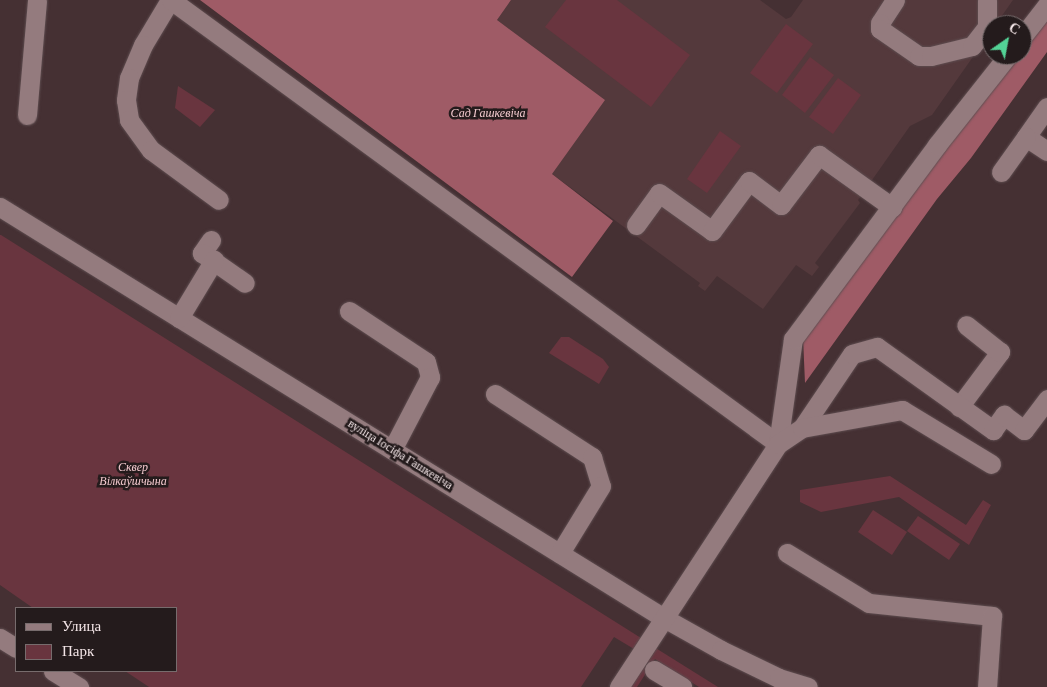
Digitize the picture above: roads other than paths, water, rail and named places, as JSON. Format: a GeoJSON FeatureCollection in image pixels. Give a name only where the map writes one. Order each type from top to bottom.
{"type":"FeatureCollection","features":[{"type":"Feature","properties":{"kind":"street"},"geometry":{"type":"LineString","coordinates":[[27,115],[37,0]]}},
{"type":"Feature","properties":{"kind":"street"},"geometry":{"type":"LineString","coordinates":[[219,200],[151,150],[128,120],[126,100],[129,78],[143,45],[170,0],[778,444]]}},
{"type":"Feature","properties":{"kind":"street"},"geometry":{"type":"LineString","coordinates":[[896,0],[880,23],[880,29],[919,56],[931,56],[972,46],[987,27],[988,0]]}},
{"type":"Feature","properties":{"kind":"street"},"geometry":{"type":"LineString","coordinates":[[1032,24],[1047,5]]}},
{"type":"Feature","properties":{"kind":"street"},"geometry":{"type":"LineString","coordinates":[[778,444],[793,339],[1000,65]]}},
{"type":"Feature","properties":{"kind":"street"},"geometry":{"type":"LineString","coordinates":[[1001,172],[1047,107]]}},
{"type":"Feature","properties":{"kind":"street"},"geometry":{"type":"LineString","coordinates":[[1026,137],[1047,151]]}},
{"type":"Feature","properties":{"kind":"street"},"geometry":{"type":"LineString","coordinates":[[636,225],[659,193],[712,231],[749,181],[781,205],[819,155],[892,207]]}},
{"type":"Feature","properties":{"kind":"street","name":"вуліца Іосіфа Гашкевіча"},"geometry":{"type":"LineString","coordinates":[[0,207],[664,618],[729,654],[779,678],[808,687]]}},
{"type":"Feature","properties":{"kind":"street"},"geometry":{"type":"LineString","coordinates":[[211,240],[202,252],[245,282]]}},
{"type":"Feature","properties":{"kind":"street"},"geometry":{"type":"LineString","coordinates":[[179,318],[214,260]]}},
{"type":"Feature","properties":{"kind":"street"},"geometry":{"type":"LineString","coordinates":[[349,311],[426,362],[430,378],[392,450]]}},
{"type":"Feature","properties":{"kind":"street"},"geometry":{"type":"LineString","coordinates":[[959,407],[1000,352],[966,325]]}},
{"type":"Feature","properties":{"kind":"street"},"geometry":{"type":"LineString","coordinates":[[619,687],[778,444],[802,428],[852,354],[877,347],[993,430],[1004,415],[1024,430],[1047,399]]}},
{"type":"Feature","properties":{"kind":"street"},"geometry":{"type":"LineString","coordinates":[[495,394],[592,457],[601,486],[560,553]]}},
{"type":"Feature","properties":{"kind":"street"},"geometry":{"type":"LineString","coordinates":[[802,428],[902,410],[991,464]]}},
{"type":"Feature","properties":{"kind":"street"},"geometry":{"type":"LineString","coordinates":[[787,553],[869,602],[992,616],[986,687]]}},
{"type":"Feature","properties":{"kind":"street"},"geometry":{"type":"LineString","coordinates":[[0,638],[15,647]]}},
{"type":"Feature","properties":{"kind":"street"},"geometry":{"type":"LineString","coordinates":[[654,670],[682,687]]}},
{"type":"Feature","properties":{"kind":"street"},"geometry":{"type":"LineString","coordinates":[[55,672],[79,687]]}},
{"type":"Feature","properties":{"kind":"park label","name":"Сад Гашкевіча"},"geometry":{"type":"Point","coordinates":[488,114]}},
{"type":"Feature","properties":{"kind":"park label","name":"Сквер Вілкаўшчына"},"geometry":{"type":"Point","coordinates":[133,475]}}]}
